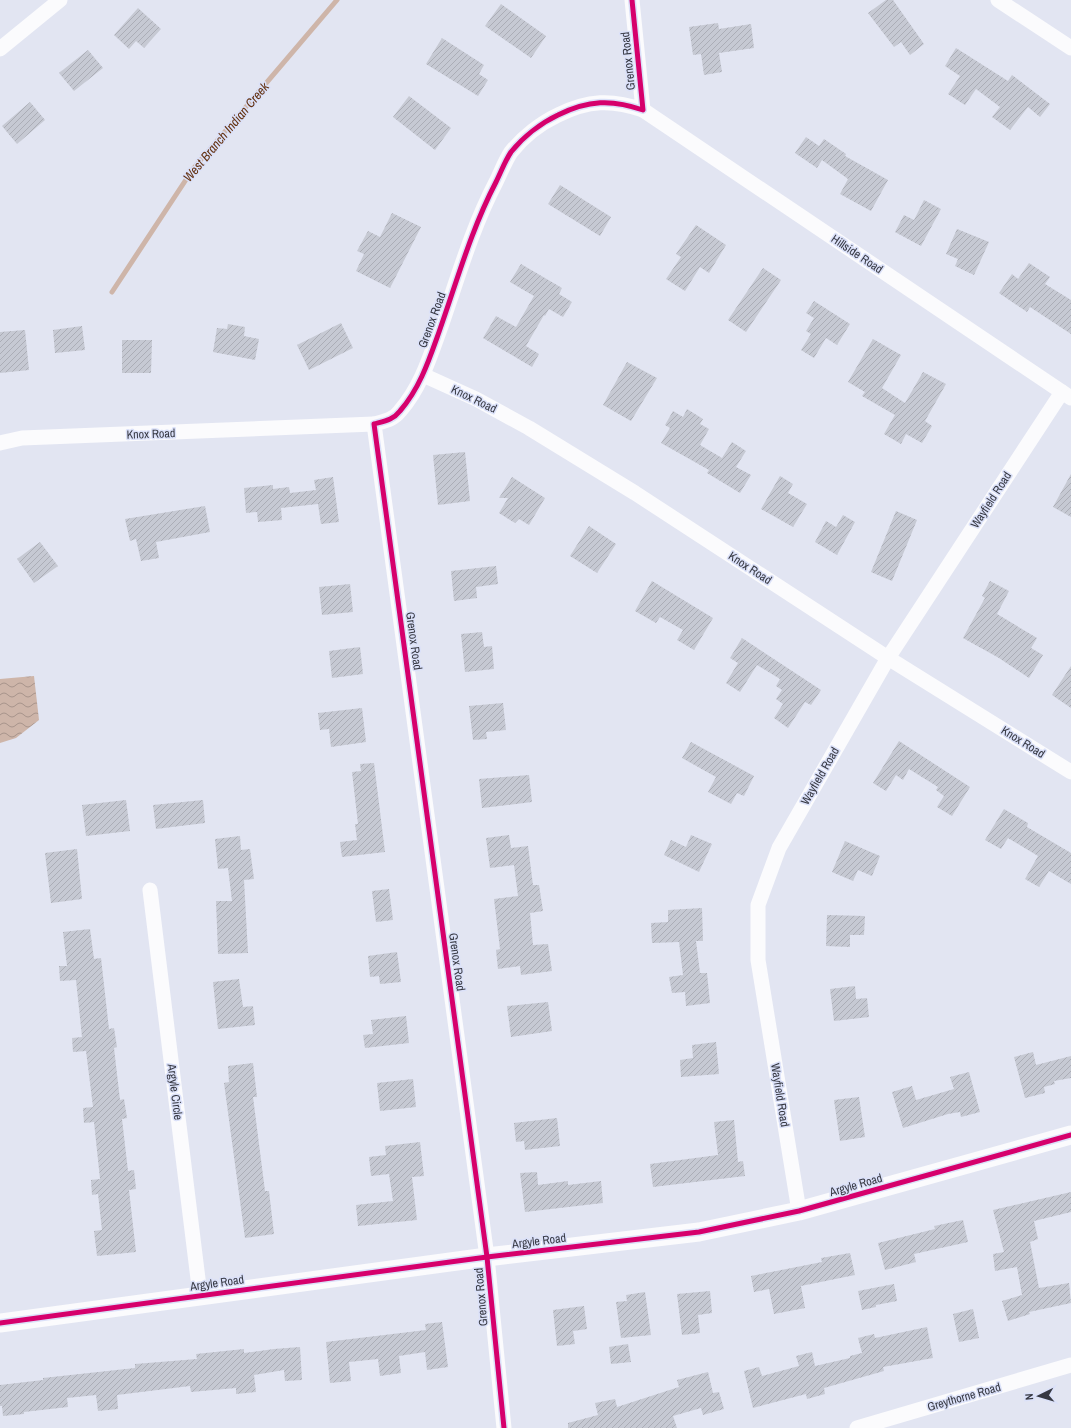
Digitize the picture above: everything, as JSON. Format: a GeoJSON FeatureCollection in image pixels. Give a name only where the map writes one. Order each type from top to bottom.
{"type":"FeatureCollection","features":[{"type":"Feature","properties":{"kind":"street"},"geometry":{"type":"LineString","coordinates":[[0,50],[60,0]]}},
{"type":"Feature","properties":{"kind":"street","name":"Grenox Road"},"geometry":{"type":"LineString","coordinates":[[504,1428],[487,1257],[374,424],[390,420],[400,411],[423,376],[466,248],[483,206],[512,152],[530,133],[549,119],[573,108],[602,101],[624,103],[643,110],[632,0]]}},
{"type":"Feature","properties":{"kind":"street"},"geometry":{"type":"LineString","coordinates":[[998,0],[1071,48]]}},
{"type":"Feature","properties":{"kind":"street","name":"Hillside Road"},"geometry":{"type":"LineString","coordinates":[[643,110],[1066,395]]}},
{"type":"Feature","properties":{"kind":"street","name":"Knox Road"},"geometry":{"type":"LineString","coordinates":[[423,376],[476,399],[535,432],[635,493],[888,658],[1071,772]]}},
{"type":"Feature","properties":{"kind":"street","name":"Wayfield Road"},"geometry":{"type":"LineString","coordinates":[[799,1211],[758,960],[758,905],[779,848],[888,658],[1066,395]]}},
{"type":"Feature","properties":{"kind":"street","name":"Knox Road"},"geometry":{"type":"LineString","coordinates":[[0,443],[22,438],[374,424]]}},
{"type":"Feature","properties":{"kind":"street","name":"Argyle Circle"},"geometry":{"type":"LineString","coordinates":[[150,890],[200,1295]]}},
{"type":"Feature","properties":{"kind":"street","name":"Argyle Road"},"geometry":{"type":"LineString","coordinates":[[0,1323],[487,1257],[699,1232],[799,1211],[1071,1135]]}},
{"type":"Feature","properties":{"kind":"street","name":"Greythorne Road"},"geometry":{"type":"LineString","coordinates":[[857,1428],[1071,1365]]}},
{"type":"Feature","properties":{"kind":"water"},"geometry":{"type":"Polygon","coordinates":[[[34,676],[39,720],[16,738],[0,743],[0,679],[34,676]]]}},
{"type":"Feature","properties":{"kind":"building"},"geometry":{"type":"Polygon","coordinates":[[[886,0],[893,0],[924,44],[910,55],[901,42],[894,47],[868,13],[886,0]]]}},
{"type":"Feature","properties":{"kind":"building"},"geometry":{"type":"Polygon","coordinates":[[[501,4],[546,36],[531,58],[485,26],[501,4]]]}},
{"type":"Feature","properties":{"kind":"building"},"geometry":{"type":"Polygon","coordinates":[[[138,8],[161,29],[144,48],[136,41],[129,49],[114,35],[138,8]]]}},
{"type":"Feature","properties":{"kind":"building"},"geometry":{"type":"Polygon","coordinates":[[[718,23],[719,29],[751,24],[754,48],[719,53],[722,72],[704,75],[701,54],[693,55],[689,27],[718,23]]]}},
{"type":"Feature","properties":{"kind":"building"},"geometry":{"type":"Polygon","coordinates":[[[442,38],[484,65],[479,74],[488,80],[478,96],[426,64],[442,38]]]}},
{"type":"Feature","properties":{"kind":"building"},"geometry":{"type":"Polygon","coordinates":[[[956,48],[1008,81],[1012,75],[1050,104],[1040,117],[1028,107],[1010,130],[992,117],[1000,107],[976,89],[965,105],[948,94],[960,76],[945,66],[956,48]]]}},
{"type":"Feature","properties":{"kind":"building"},"geometry":{"type":"Polygon","coordinates":[[[88,50],[103,68],[74,91],[59,73],[88,50]]]}},
{"type":"Feature","properties":{"kind":"building"},"geometry":{"type":"Polygon","coordinates":[[[409,96],[451,128],[435,150],[393,117],[409,96]]]}},
{"type":"Feature","properties":{"kind":"building"},"geometry":{"type":"Polygon","coordinates":[[[30,102],[45,120],[17,144],[2,126],[30,102]]]}},
{"type":"Feature","properties":{"kind":"building"},"geometry":{"type":"Polygon","coordinates":[[[806,137],[819,146],[824,139],[846,154],[845,156],[888,180],[871,211],[840,194],[848,179],[822,160],[817,168],[795,153],[806,137]]]}},
{"type":"Feature","properties":{"kind":"building"},"geometry":{"type":"Polygon","coordinates":[[[560,185],[611,217],[600,236],[548,204],[560,185]]]}},
{"type":"Feature","properties":{"kind":"building"},"geometry":{"type":"Polygon","coordinates":[[[924,200],[941,209],[921,246],[895,232],[904,215],[914,220],[924,200]]]}},
{"type":"Feature","properties":{"kind":"building"},"geometry":{"type":"Polygon","coordinates":[[[392,213],[421,227],[390,288],[356,271],[364,254],[357,251],[368,231],[380,237],[392,213]]]}},
{"type":"Feature","properties":{"kind":"building"},"geometry":{"type":"Polygon","coordinates":[[[696,225],[726,245],[709,273],[700,267],[685,291],[666,279],[681,257],[676,254],[696,225]]]}},
{"type":"Feature","properties":{"kind":"building"},"geometry":{"type":"Polygon","coordinates":[[[957,229],[989,242],[974,275],[955,266],[958,259],[946,254],[957,229]]]}},
{"type":"Feature","properties":{"kind":"building"},"geometry":{"type":"Polygon","coordinates":[[[1029,263],[1050,277],[1045,284],[1071,300],[1071,334],[1030,307],[1027,312],[999,293],[1012,274],[1018,279],[1029,263]]]}},
{"type":"Feature","properties":{"kind":"building"},"geometry":{"type":"Polygon","coordinates":[[[521,264],[562,288],[559,294],[572,302],[563,317],[549,309],[545,316],[544,315],[526,346],[539,354],[532,367],[483,338],[496,316],[516,327],[534,296],[510,282],[521,264]]]}},
{"type":"Feature","properties":{"kind":"building"},"geometry":{"type":"Polygon","coordinates":[[[763,268],[781,280],[746,332],[728,320],[763,268]]]}},
{"type":"Feature","properties":{"kind":"building"},"geometry":{"type":"Polygon","coordinates":[[[814,301],[850,324],[837,345],[826,338],[814,358],[801,350],[811,334],[806,331],[814,318],[806,313],[814,301]]]}},
{"type":"Feature","properties":{"kind":"building"},"geometry":{"type":"Polygon","coordinates":[[[341,323],[353,348],[309,370],[297,345],[341,323]]]}},
{"type":"Feature","properties":{"kind":"building"},"geometry":{"type":"Polygon","coordinates":[[[228,324],[245,327],[244,336],[259,339],[255,360],[213,352],[217,328],[227,329],[228,324]]]}},
{"type":"Feature","properties":{"kind":"building"},"geometry":{"type":"Polygon","coordinates":[[[82,326],[85,350],[55,353],[53,330],[82,326]]]}},
{"type":"Feature","properties":{"kind":"building"},"geometry":{"type":"Polygon","coordinates":[[[25,330],[29,370],[0,373],[0,332],[25,330]]]}},
{"type":"Feature","properties":{"kind":"building"},"geometry":{"type":"Polygon","coordinates":[[[873,339],[901,355],[882,388],[905,403],[923,372],[946,384],[925,421],[932,426],[922,443],[906,434],[901,444],[884,434],[895,415],[862,396],[865,392],[848,382],[873,339]]]}},
{"type":"Feature","properties":{"kind":"building"},"geometry":{"type":"Polygon","coordinates":[[[122,340],[152,340],[151,373],[122,373],[122,340]]]}},
{"type":"Feature","properties":{"kind":"building"},"geometry":{"type":"Polygon","coordinates":[[[627,362],[657,378],[631,421],[603,405],[627,362]]]}},
{"type":"Feature","properties":{"kind":"building"},"geometry":{"type":"Polygon","coordinates":[[[687,409],[703,419],[700,424],[709,429],[700,445],[722,458],[732,442],[746,451],[736,467],[751,475],[740,493],[707,473],[709,470],[661,443],[670,428],[665,425],[673,411],[683,417],[687,409]]]}},
{"type":"Feature","properties":{"kind":"building"},"geometry":{"type":"Polygon","coordinates":[[[465,452],[470,501],[438,505],[433,455],[465,452]]]}},
{"type":"Feature","properties":{"kind":"building"},"geometry":{"type":"Polygon","coordinates":[[[1071,474],[1071,517],[1053,507],[1071,474]]]}},
{"type":"Feature","properties":{"kind":"building"},"geometry":{"type":"Polygon","coordinates":[[[780,476],[793,484],[788,493],[807,504],[793,527],[761,509],[780,476]]]}},
{"type":"Feature","properties":{"kind":"building"},"geometry":{"type":"Polygon","coordinates":[[[333,477],[339,522],[321,524],[318,504],[281,508],[282,520],[258,522],[257,512],[246,513],[244,488],[273,485],[273,489],[289,487],[290,493],[316,490],[314,480],[333,477]]]}},
{"type":"Feature","properties":{"kind":"building"},"geometry":{"type":"Polygon","coordinates":[[[512,477],[545,498],[529,525],[519,519],[515,523],[499,513],[508,498],[499,498],[512,477]]]}},
{"type":"Feature","properties":{"kind":"building"},"geometry":{"type":"Polygon","coordinates":[[[205,506],[210,532],[156,542],[159,558],[141,561],[136,539],[130,541],[125,519],[205,506]]]}},
{"type":"Feature","properties":{"kind":"building"},"geometry":{"type":"Polygon","coordinates":[[[896,511],[917,520],[892,581],[871,572],[896,511]]]}},
{"type":"Feature","properties":{"kind":"building"},"geometry":{"type":"Polygon","coordinates":[[[843,515],[855,522],[837,555],[815,542],[826,521],[836,527],[843,515]]]}},
{"type":"Feature","properties":{"kind":"building"},"geometry":{"type":"Polygon","coordinates":[[[589,526],[616,544],[597,573],[570,556],[589,526]]]}},
{"type":"Feature","properties":{"kind":"building"},"geometry":{"type":"Polygon","coordinates":[[[40,542],[58,566],[34,583],[17,559],[40,542]]]}},
{"type":"Feature","properties":{"kind":"building"},"geometry":{"type":"Polygon","coordinates":[[[496,566],[498,584],[476,587],[477,598],[454,601],[451,571],[496,566]]]}},
{"type":"Feature","properties":{"kind":"building"},"geometry":{"type":"Polygon","coordinates":[[[652,581],[713,618],[694,650],[677,640],[683,630],[660,617],[656,623],[635,611],[652,581]]]}},
{"type":"Feature","properties":{"kind":"building"},"geometry":{"type":"Polygon","coordinates":[[[990,581],[1009,591],[997,614],[1037,638],[1031,648],[1043,655],[1029,678],[999,658],[963,638],[985,598],[982,596],[990,581]]]}},
{"type":"Feature","properties":{"kind":"building"},"geometry":{"type":"Polygon","coordinates":[[[350,584],[353,612],[322,615],[319,587],[350,584]]]}},
{"type":"Feature","properties":{"kind":"building"},"geometry":{"type":"Polygon","coordinates":[[[482,632],[484,647],[492,646],[494,669],[465,672],[461,634],[482,632]]]}},
{"type":"Feature","properties":{"kind":"building"},"geometry":{"type":"Polygon","coordinates":[[[742,638],[821,690],[811,705],[805,702],[788,728],[774,718],[783,704],[776,699],[782,690],[776,686],[780,679],[757,665],[740,692],[726,683],[738,663],[730,658],[742,638]]]}},
{"type":"Feature","properties":{"kind":"building"},"geometry":{"type":"Polygon","coordinates":[[[360,647],[363,674],[332,678],[329,651],[360,647]]]}},
{"type":"Feature","properties":{"kind":"building"},"geometry":{"type":"Polygon","coordinates":[[[1071,666],[1071,708],[1052,695],[1071,666]]]}},
{"type":"Feature","properties":{"kind":"building"},"geometry":{"type":"Polygon","coordinates":[[[503,703],[506,730],[486,732],[487,739],[473,740],[469,706],[503,703]]]}},
{"type":"Feature","properties":{"kind":"building"},"geometry":{"type":"Polygon","coordinates":[[[362,708],[366,742],[331,747],[329,729],[320,730],[318,713],[362,708]]]}},
{"type":"Feature","properties":{"kind":"building"},"geometry":{"type":"Polygon","coordinates":[[[899,741],[970,787],[952,816],[937,807],[944,796],[936,790],[938,787],[909,769],[903,780],[896,775],[886,791],[873,783],[899,741]]]}},
{"type":"Feature","properties":{"kind":"building"},"geometry":{"type":"Polygon","coordinates":[[[691,742],[754,776],[744,796],[737,793],[731,804],[708,792],[716,777],[682,758],[691,742]]]}},
{"type":"Feature","properties":{"kind":"building"},"geometry":{"type":"Polygon","coordinates":[[[374,763],[385,852],[342,857],[340,842],[357,840],[355,824],[358,824],[352,772],[361,771],[360,764],[374,763]]]}},
{"type":"Feature","properties":{"kind":"building"},"geometry":{"type":"Polygon","coordinates":[[[529,775],[532,802],[482,808],[479,779],[529,775]]]}},
{"type":"Feature","properties":{"kind":"building"},"geometry":{"type":"Polygon","coordinates":[[[126,800],[130,831],[86,836],[82,805],[126,800]]]}},
{"type":"Feature","properties":{"kind":"building"},"geometry":{"type":"Polygon","coordinates":[[[203,800],[205,823],[156,829],[153,805],[203,800]]]}},
{"type":"Feature","properties":{"kind":"building"},"geometry":{"type":"Polygon","coordinates":[[[1004,809],[1028,823],[1027,827],[1071,853],[1071,884],[1049,871],[1039,887],[1025,879],[1038,856],[1008,838],[1001,849],[985,840],[1004,809]]]}},
{"type":"Feature","properties":{"kind":"building"},"geometry":{"type":"Polygon","coordinates":[[[509,835],[511,848],[528,846],[533,885],[539,885],[543,911],[530,913],[533,945],[548,944],[552,971],[521,975],[520,966],[498,969],[496,950],[500,949],[494,899],[518,896],[514,865],[490,868],[486,838],[509,835]]]}},
{"type":"Feature","properties":{"kind":"building"},"geometry":{"type":"Polygon","coordinates":[[[691,835],[712,844],[699,872],[664,855],[671,840],[686,847],[691,835]]]}},
{"type":"Feature","properties":{"kind":"building"},"geometry":{"type":"Polygon","coordinates":[[[240,836],[241,850],[250,849],[254,879],[244,880],[248,953],[218,954],[216,901],[232,901],[228,868],[218,869],[215,839],[240,836]]]}},
{"type":"Feature","properties":{"kind":"building"},"geometry":{"type":"Polygon","coordinates":[[[845,841],[880,856],[872,876],[858,870],[853,881],[832,872],[845,841]]]}},
{"type":"Feature","properties":{"kind":"building"},"geometry":{"type":"Polygon","coordinates":[[[77,849],[82,899],[51,903],[45,853],[77,849]]]}},
{"type":"Feature","properties":{"kind":"building"},"geometry":{"type":"Polygon","coordinates":[[[389,889],[393,920],[376,922],[372,891],[389,889]]]}},
{"type":"Feature","properties":{"kind":"building"},"geometry":{"type":"Polygon","coordinates":[[[702,908],[703,941],[696,941],[700,973],[707,973],[710,1003],[686,1006],[685,992],[672,993],[669,977],[683,975],[679,942],[652,943],[651,923],[668,922],[668,910],[702,908]]]}},
{"type":"Feature","properties":{"kind":"building"},"geometry":{"type":"Polygon","coordinates":[[[827,915],[865,916],[864,935],[850,935],[850,947],[826,946],[827,915]]]}},
{"type":"Feature","properties":{"kind":"building"},"geometry":{"type":"Polygon","coordinates":[[[90,929],[94,959],[101,958],[109,1029],[114,1028],[117,1047],[114,1048],[120,1100],[124,1099],[127,1118],[122,1119],[128,1171],[134,1170],[136,1189],[129,1190],[136,1252],[97,1256],[94,1231],[102,1230],[98,1194],[92,1195],[91,1180],[100,1179],[94,1122],[84,1123],[83,1108],[93,1107],[86,1051],[73,1052],[72,1038],[82,1037],[76,980],[60,981],[59,966],[67,966],[63,932],[90,929]]]}},
{"type":"Feature","properties":{"kind":"building"},"geometry":{"type":"Polygon","coordinates":[[[397,952],[401,982],[380,984],[379,976],[370,977],[368,956],[397,952]]]}},
{"type":"Feature","properties":{"kind":"building"},"geometry":{"type":"Polygon","coordinates":[[[239,979],[243,1007],[253,1006],[255,1025],[218,1029],[213,982],[239,979]]]}},
{"type":"Feature","properties":{"kind":"building"},"geometry":{"type":"Polygon","coordinates":[[[855,986],[856,999],[867,998],[869,1017],[834,1021],[830,989],[855,986]]]}},
{"type":"Feature","properties":{"kind":"building"},"geometry":{"type":"Polygon","coordinates":[[[548,1002],[552,1031],[511,1037],[507,1006],[548,1002]]]}},
{"type":"Feature","properties":{"kind":"building"},"geometry":{"type":"Polygon","coordinates":[[[406,1016],[409,1043],[365,1048],[363,1035],[373,1034],[371,1020],[406,1016]]]}},
{"type":"Feature","properties":{"kind":"building"},"geometry":{"type":"Polygon","coordinates":[[[716,1042],[719,1074],[681,1077],[680,1060],[693,1058],[692,1045],[716,1042]]]}},
{"type":"Feature","properties":{"kind":"building"},"geometry":{"type":"Polygon","coordinates":[[[1033,1052],[1036,1065],[1071,1056],[1071,1078],[1054,1081],[1055,1084],[1044,1087],[1045,1093],[1025,1098],[1014,1057],[1033,1052]]]}},
{"type":"Feature","properties":{"kind":"building"},"geometry":{"type":"Polygon","coordinates":[[[253,1063],[257,1097],[253,1097],[265,1191],[269,1191],[274,1234],[245,1238],[224,1083],[229,1082],[228,1066],[253,1063]]]}},
{"type":"Feature","properties":{"kind":"building"},"geometry":{"type":"Polygon","coordinates":[[[969,1072],[980,1112],[961,1117],[960,1112],[948,1114],[903,1128],[892,1092],[912,1086],[916,1100],[954,1089],[950,1077],[969,1072]]]}},
{"type":"Feature","properties":{"kind":"building"},"geometry":{"type":"Polygon","coordinates":[[[413,1079],[416,1107],[380,1111],[377,1083],[413,1079]]]}},
{"type":"Feature","properties":{"kind":"building"},"geometry":{"type":"Polygon","coordinates":[[[859,1097],[865,1137],[840,1141],[834,1100],[859,1097]]]}},
{"type":"Feature","properties":{"kind":"building"},"geometry":{"type":"Polygon","coordinates":[[[557,1118],[560,1146],[525,1150],[524,1141],[516,1142],[514,1123],[557,1118]]]}},
{"type":"Feature","properties":{"kind":"building"},"geometry":{"type":"Polygon","coordinates":[[[734,1120],[738,1162],[743,1161],[745,1176],[653,1187],[650,1164],[718,1155],[714,1122],[734,1120]]]}},
{"type":"Feature","properties":{"kind":"building"},"geometry":{"type":"Polygon","coordinates":[[[420,1142],[424,1176],[412,1177],[417,1220],[358,1226],[356,1205],[393,1201],[389,1174],[371,1176],[369,1157],[386,1155],[385,1146],[420,1142]]]}},
{"type":"Feature","properties":{"kind":"building"},"geometry":{"type":"Polygon","coordinates":[[[537,1172],[538,1185],[568,1181],[568,1185],[601,1181],[603,1203],[525,1212],[520,1173],[537,1172]]]}},
{"type":"Feature","properties":{"kind":"building"},"geometry":{"type":"Polygon","coordinates":[[[1071,1192],[1071,1212],[1034,1221],[1038,1239],[1030,1242],[1039,1288],[1069,1283],[1071,1303],[1029,1312],[1030,1314],[1008,1321],[1002,1301],[1022,1295],[1017,1267],[995,1271],[993,1254],[1004,1252],[993,1210],[1071,1192]]]}},
{"type":"Feature","properties":{"kind":"building"},"geometry":{"type":"Polygon","coordinates":[[[963,1220],[968,1242],[914,1254],[916,1262],[885,1270],[878,1243],[935,1229],[934,1226],[963,1220]]]}},
{"type":"Feature","properties":{"kind":"building"},"geometry":{"type":"Polygon","coordinates":[[[850,1253],[855,1275],[801,1286],[805,1308],[774,1314],[769,1289],[754,1292],[751,1276],[822,1262],[821,1258],[850,1253]]]}},
{"type":"Feature","properties":{"kind":"building"},"geometry":{"type":"Polygon","coordinates":[[[894,1284],[897,1301],[876,1305],[876,1307],[862,1310],[858,1291],[894,1284]]]}},
{"type":"Feature","properties":{"kind":"building"},"geometry":{"type":"Polygon","coordinates":[[[710,1291],[712,1313],[698,1315],[700,1333],[682,1335],[677,1294],[710,1291]]]}},
{"type":"Feature","properties":{"kind":"building"},"geometry":{"type":"Polygon","coordinates":[[[645,1292],[651,1335],[621,1338],[616,1302],[627,1301],[626,1295],[645,1292]]]}},
{"type":"Feature","properties":{"kind":"building"},"geometry":{"type":"Polygon","coordinates":[[[584,1306],[587,1329],[573,1331],[575,1344],[557,1346],[553,1310],[584,1306]]]}},
{"type":"Feature","properties":{"kind":"building"},"geometry":{"type":"Polygon","coordinates":[[[973,1309],[979,1338],[959,1342],[953,1314],[973,1309]]]}},
{"type":"Feature","properties":{"kind":"building"},"geometry":{"type":"Polygon","coordinates":[[[442,1322],[448,1367],[427,1370],[425,1352],[399,1356],[401,1373],[380,1376],[378,1359],[349,1362],[351,1381],[330,1383],[326,1342],[426,1330],[425,1324],[442,1322]]]}},
{"type":"Feature","properties":{"kind":"building"},"geometry":{"type":"Polygon","coordinates":[[[927,1327],[933,1358],[883,1367],[884,1371],[824,1388],[825,1394],[807,1399],[806,1394],[753,1408],[744,1371],[759,1367],[762,1376],[799,1366],[796,1356],[812,1352],[815,1366],[850,1358],[850,1356],[862,1353],[858,1338],[874,1334],[875,1338],[927,1327]]]}},
{"type":"Feature","properties":{"kind":"building"},"geometry":{"type":"Polygon","coordinates":[[[628,1344],[631,1362],[611,1364],[609,1347],[628,1344]]]}},
{"type":"Feature","properties":{"kind":"building"},"geometry":{"type":"Polygon","coordinates":[[[300,1347],[302,1380],[285,1381],[284,1370],[254,1375],[256,1392],[236,1394],[236,1388],[191,1392],[190,1386],[117,1395],[118,1409],[98,1411],[96,1395],[67,1398],[68,1407],[24,1412],[24,1414],[3,1416],[2,1406],[0,1406],[0,1385],[43,1380],[43,1378],[135,1368],[135,1364],[197,1359],[196,1354],[244,1349],[244,1353],[300,1347]]]}},
{"type":"Feature","properties":{"kind":"building"},"geometry":{"type":"Polygon","coordinates":[[[708,1372],[713,1393],[719,1392],[724,1409],[703,1415],[701,1408],[673,1416],[677,1428],[568,1428],[568,1423],[598,1415],[595,1403],[615,1399],[617,1407],[679,1387],[677,1380],[708,1372]]]}},
{"type":"Feature","properties":{"kind":"waterway","name":"West Branch Indian Creek"},"geometry":{"type":"LineString","coordinates":[[112,292],[193,169],[337,0]]}},
{"type":"Feature","properties":{"kind":"cycle path"},"geometry":{"type":"LineString","coordinates":[[504,1428],[487,1257],[374,424],[388,420],[395,416],[413,393],[432,353],[479,219],[507,159],[516,146],[545,122],[580,106],[610,103],[632,106],[643,110],[632,0]]}},
{"type":"Feature","properties":{"kind":"cycle path"},"geometry":{"type":"LineString","coordinates":[[0,1323],[487,1257],[699,1232],[799,1211],[1071,1135]]}}]}
